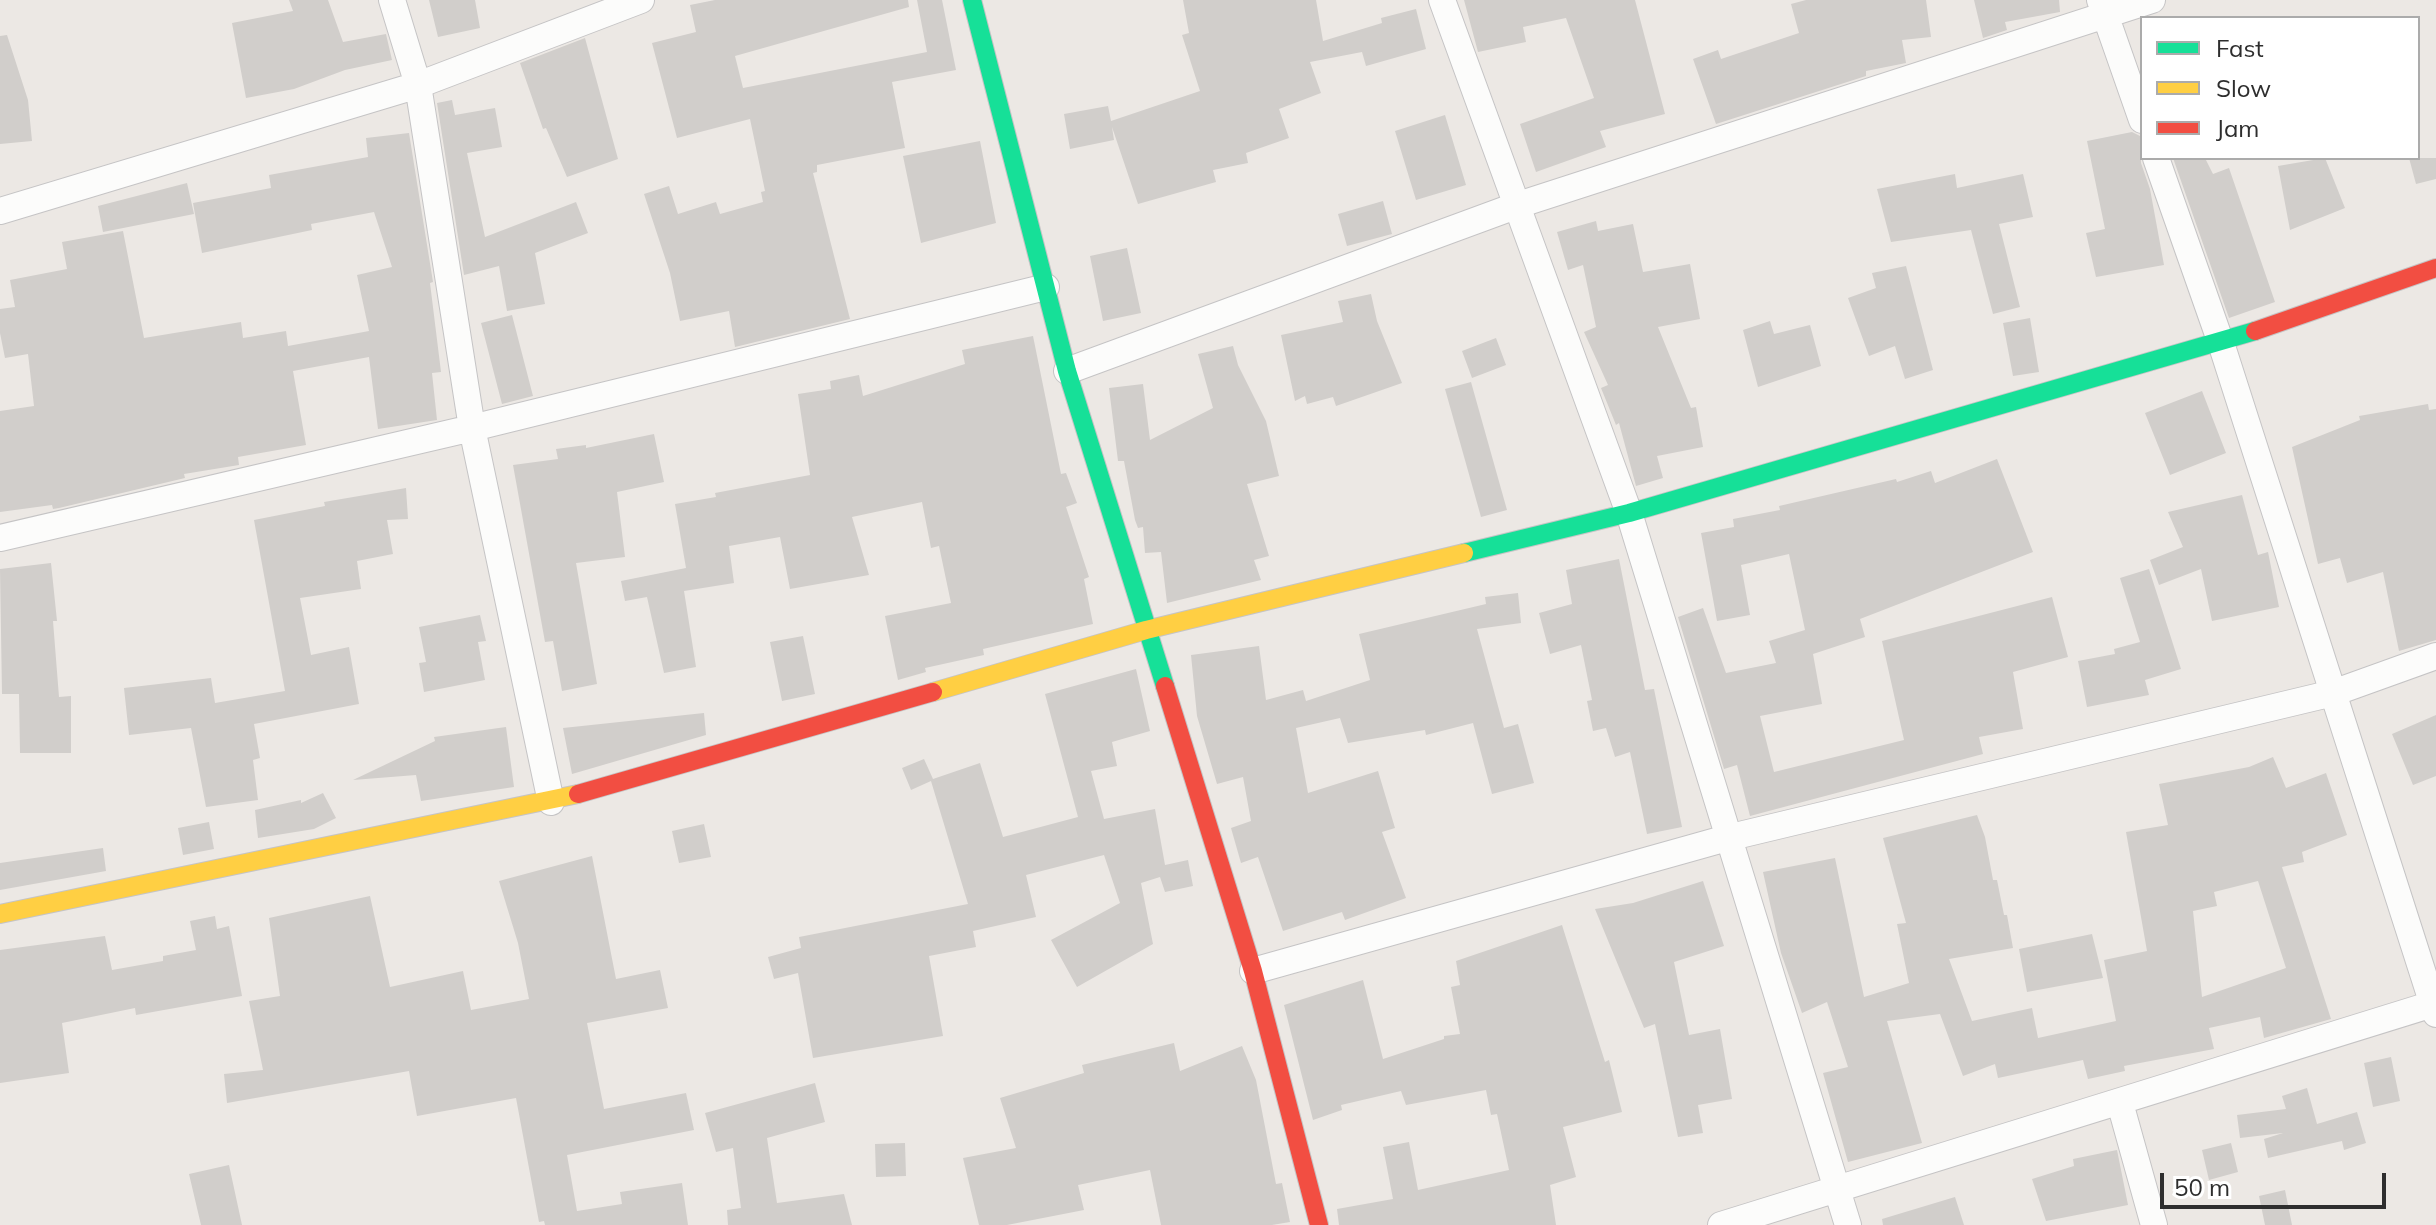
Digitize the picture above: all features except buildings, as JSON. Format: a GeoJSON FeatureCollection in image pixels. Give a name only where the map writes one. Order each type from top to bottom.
{"type":"FeatureCollection","features":[{"type":"Feature","properties":{"kind":"street"},"geometry":{"type":"LineString","coordinates":[[392,0],[418,85],[472,428],[551,802]]}},
{"type":"Feature","properties":{"kind":"street"},"geometry":{"type":"LineString","coordinates":[[0,211],[418,85],[641,0]]}},
{"type":"Feature","properties":{"kind":"street"},"geometry":{"type":"LineString","coordinates":[[972,0],[1067,371],[1253,971],[1319,1225]]}},
{"type":"Feature","properties":{"kind":"street"},"geometry":{"type":"LineString","coordinates":[[1442,0],[1629,513],[1848,1225]]}},
{"type":"Feature","properties":{"kind":"street"},"geometry":{"type":"LineString","coordinates":[[1067,371],[1518,205],[2102,8],[2152,0]]}},
{"type":"Feature","properties":{"kind":"street"},"geometry":{"type":"LineString","coordinates":[[2102,8],[2140,114]]}},
{"type":"Feature","properties":{"kind":"street"},"geometry":{"type":"LineString","coordinates":[[1721,1225],[2434,1007],[2221,343],[2157,160]]}},
{"type":"Feature","properties":{"kind":"street"},"geometry":{"type":"LineString","coordinates":[[0,914],[551,802],[1146,630],[1629,513],[2221,343],[2436,268]]}},
{"type":"Feature","properties":{"kind":"street"},"geometry":{"type":"LineString","coordinates":[[0,538],[472,428],[1046,287]]}},
{"type":"Feature","properties":{"kind":"street"},"geometry":{"type":"LineString","coordinates":[[1253,971],[1727,838],[2333,693],[2436,656]]}},
{"type":"Feature","properties":{"kind":"street"},"geometry":{"type":"LineString","coordinates":[[2120,1103],[2154,1225]]}},
{"type":"Feature","properties":{"kind":"traffic: fast"},"geometry":{"type":"LineString","coordinates":[[972,0],[1067,371],[1165,686]]}},
{"type":"Feature","properties":{"kind":"traffic: fast"},"geometry":{"type":"LineString","coordinates":[[1464,553],[1629,513],[2255,331]]}},
{"type":"Feature","properties":{"kind":"traffic: slow"},"geometry":{"type":"LineString","coordinates":[[933,692],[1146,630],[1464,553]]}},
{"type":"Feature","properties":{"kind":"traffic: slow"},"geometry":{"type":"LineString","coordinates":[[0,914],[578,794]]}},
{"type":"Feature","properties":{"kind":"traffic: jam"},"geometry":{"type":"LineString","coordinates":[[2255,331],[2436,268]]}},
{"type":"Feature","properties":{"kind":"traffic: jam"},"geometry":{"type":"LineString","coordinates":[[1165,686],[1253,971],[1319,1225]]}},
{"type":"Feature","properties":{"kind":"traffic: jam"},"geometry":{"type":"LineString","coordinates":[[578,794],[933,692]]}}]}
